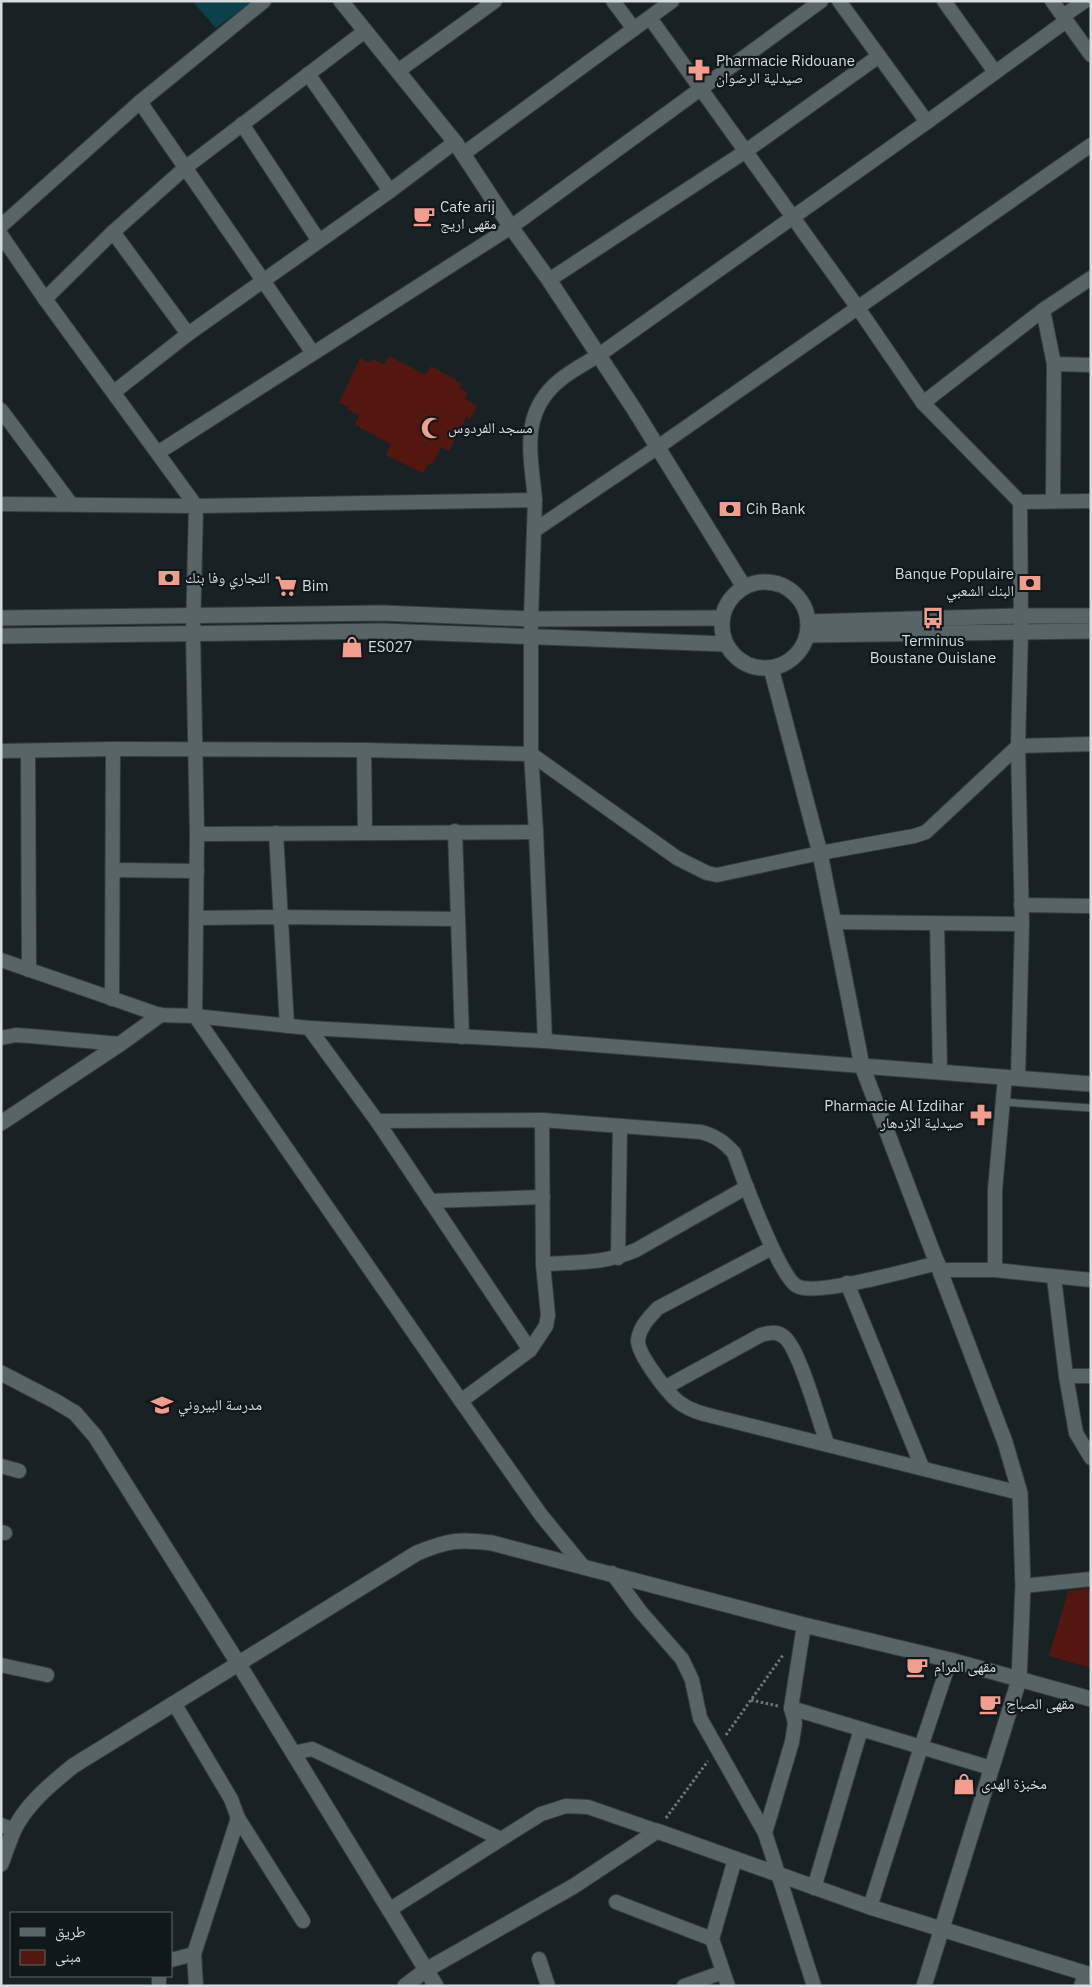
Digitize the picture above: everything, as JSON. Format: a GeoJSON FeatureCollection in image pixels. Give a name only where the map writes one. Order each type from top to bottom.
{"type":"FeatureCollection","features":[{"type":"Feature","properties":{"kind":"street"},"geometry":{"type":"LineString","coordinates":[[1,226],[140,102],[264,1]]}},
{"type":"Feature","properties":{"kind":"street"},"geometry":{"type":"LineString","coordinates":[[341,1],[459,148],[510,227],[549,280],[599,355],[744,587]]}},
{"type":"Feature","properties":{"kind":"street"},"geometry":{"type":"LineString","coordinates":[[398,72],[495,1]]}},
{"type":"Feature","properties":{"kind":"street"},"geometry":{"type":"LineString","coordinates":[[613,1],[634,30]]}},
{"type":"Feature","properties":{"kind":"street"},"geometry":{"type":"LineString","coordinates":[[114,392],[188,334],[390,191],[459,148],[634,30],[672,1]]}},
{"type":"Feature","properties":{"kind":"street"},"geometry":{"type":"LineString","coordinates":[[159,452],[510,227],[821,1]]}},
{"type":"Feature","properties":{"kind":"street"},"geometry":{"type":"LineString","coordinates":[[838,1],[928,122]]}},
{"type":"Feature","properties":{"kind":"street"},"geometry":{"type":"LineString","coordinates":[[944,1],[995,72]]}},
{"type":"Feature","properties":{"kind":"street"},"geometry":{"type":"LineString","coordinates":[[1052,1],[1091,55]]}},
{"type":"Feature","properties":{"kind":"street"},"geometry":{"type":"LineString","coordinates":[[545,1041],[531,754],[531,619],[535,500],[530,432],[537,406],[560,380],[599,355],[792,216],[928,122],[1085,1]]}},
{"type":"Feature","properties":{"kind":"street"},"geometry":{"type":"LineString","coordinates":[[650,18],[858,308],[923,403],[1020,502],[1021,631],[1018,746],[1022,924],[1011,1077],[1003,1102],[995,1190],[994,1270]]}},
{"type":"Feature","properties":{"kind":"street"},"geometry":{"type":"LineString","coordinates":[[46,299],[112,232],[185,168],[365,31]]}},
{"type":"Feature","properties":{"kind":"street"},"geometry":{"type":"LineString","coordinates":[[549,280],[746,151],[879,56]]}},
{"type":"Feature","properties":{"kind":"street"},"geometry":{"type":"LineString","coordinates":[[308,74],[390,191]]}},
{"type":"Feature","properties":{"kind":"street"},"geometry":{"type":"LineString","coordinates":[[140,102],[313,353]]}},
{"type":"Feature","properties":{"kind":"street"},"geometry":{"type":"LineString","coordinates":[[242,124],[320,241]]}},
{"type":"Feature","properties":{"kind":"street"},"geometry":{"type":"LineString","coordinates":[[535,530],[658,447],[1091,145]]}},
{"type":"Feature","properties":{"kind":"street"},"geometry":{"type":"LineString","coordinates":[[112,232],[188,334]]}},
{"type":"Feature","properties":{"kind":"street"},"geometry":{"type":"LineString","coordinates":[[1,235],[159,452],[196,506],[193,616],[197,834],[195,1016],[461,1401],[541,1514],[582,1565]]}},
{"type":"Feature","properties":{"kind":"street"},"geometry":{"type":"LineString","coordinates":[[923,403],[1043,310],[1091,278]]}},
{"type":"Feature","properties":{"kind":"street"},"geometry":{"type":"LineString","coordinates":[[1043,310],[1054,364],[1053,501]]}},
{"type":"Feature","properties":{"kind":"street"},"geometry":{"type":"LineString","coordinates":[[1054,364],[1091,365]]}},
{"type":"Feature","properties":{"kind":"street"},"geometry":{"type":"LineString","coordinates":[[1,410],[71,504]]}},
{"type":"Feature","properties":{"kind":"street"},"geometry":{"type":"LineString","coordinates":[[1,504],[196,506],[535,500]]}},
{"type":"Feature","properties":{"kind":"street"},"geometry":{"type":"LineString","coordinates":[[1020,502],[1091,500]]}},
{"type":"Feature","properties":{"kind":"street"},"geometry":{"type":"LineString","coordinates":[[758,582],[772,582],[786,587],[797,596],[805,608],[808,628],[803,647],[784,665],[771,668],[757,668],[745,663],[734,655],[726,644],[722,631],[722,618],[726,606],[734,595],[744,587],[758,582]]}},
{"type":"Feature","properties":{"kind":"street"},"geometry":{"type":"LineString","coordinates":[[1,618],[382,614],[531,619],[722,618]]}},
{"type":"Feature","properties":{"kind":"street"},"geometry":{"type":"LineString","coordinates":[[808,628],[1020,616],[1091,616]]}},
{"type":"Feature","properties":{"kind":"street"},"geometry":{"type":"LineString","coordinates":[[808,628],[1091,632]]}},
{"type":"Feature","properties":{"kind":"street"},"geometry":{"type":"LineString","coordinates":[[1,636],[382,631],[726,644]]}},
{"type":"Feature","properties":{"kind":"street"},"geometry":{"type":"LineString","coordinates":[[771,668],[820,853],[862,1066],[1005,1442],[1020,1493],[1024,1586],[1019,1680],[924,1986]]}},
{"type":"Feature","properties":{"kind":"street"},"geometry":{"type":"LineString","coordinates":[[1,751],[196,749],[364,750],[531,754],[677,858],[707,873],[717,875],[926,832],[1018,746],[1091,744]]}},
{"type":"Feature","properties":{"kind":"street"},"geometry":{"type":"LineString","coordinates":[[112,999],[113,749]]}},
{"type":"Feature","properties":{"kind":"street"},"geometry":{"type":"LineString","coordinates":[[28,750],[29,970]]}},
{"type":"Feature","properties":{"kind":"street"},"geometry":{"type":"LineString","coordinates":[[364,750],[365,832]]}},
{"type":"Feature","properties":{"kind":"street"},"geometry":{"type":"LineString","coordinates":[[455,831],[462,1037]]}},
{"type":"Feature","properties":{"kind":"street"},"geometry":{"type":"LineString","coordinates":[[197,834],[536,832]]}},
{"type":"Feature","properties":{"kind":"street"},"geometry":{"type":"LineString","coordinates":[[276,834],[287,1026]]}},
{"type":"Feature","properties":{"kind":"street"},"geometry":{"type":"LineString","coordinates":[[113,870],[197,871]]}},
{"type":"Feature","properties":{"kind":"street"},"geometry":{"type":"LineString","coordinates":[[1021,905],[1091,906]]}},
{"type":"Feature","properties":{"kind":"street"},"geometry":{"type":"LineString","coordinates":[[197,918],[280,916],[458,919]]}},
{"type":"Feature","properties":{"kind":"street"},"geometry":{"type":"LineString","coordinates":[[835,922],[1022,924]]}},
{"type":"Feature","properties":{"kind":"street"},"geometry":{"type":"LineString","coordinates":[[937,924],[940,1070]]}},
{"type":"Feature","properties":{"kind":"street"},"geometry":{"type":"LineString","coordinates":[[1,960],[160,1015],[195,1016],[309,1028],[545,1041],[862,1066],[940,1070],[1091,1084]]}},
{"type":"Feature","properties":{"kind":"street"},"geometry":{"type":"LineString","coordinates":[[1,1123],[120,1044],[160,1015]]}},
{"type":"Feature","properties":{"kind":"street"},"geometry":{"type":"LineString","coordinates":[[309,1028],[377,1121],[530,1350]]}},
{"type":"Feature","properties":{"kind":"street"},"geometry":{"type":"LineString","coordinates":[[1,1038],[16,1035],[120,1044]]}},
{"type":"Feature","properties":{"kind":"street"},"geometry":{"type":"LineString","coordinates":[[461,1401],[530,1350],[546,1326],[548,1315],[543,1264],[542,1120]]}},
{"type":"Feature","properties":{"kind":"street"},"geometry":{"type":"LineString","coordinates":[[377,1121],[542,1120],[701,1132],[715,1136],[734,1153],[772,1248],[788,1280],[798,1287],[819,1289],[939,1266],[1091,1280]]}},
{"type":"Feature","properties":{"kind":"street"},"geometry":{"type":"LineString","coordinates":[[618,1258],[620,1126]]}},
{"type":"Feature","properties":{"kind":"street"},"geometry":{"type":"LineString","coordinates":[[543,1264],[601,1261],[618,1258],[636,1250],[747,1187]]}},
{"type":"Feature","properties":{"kind":"street"},"geometry":{"type":"LineString","coordinates":[[430,1200],[543,1197]]}},
{"type":"Feature","properties":{"kind":"street"},"geometry":{"type":"LineString","coordinates":[[772,1248],[658,1308],[640,1331],[638,1342],[641,1354],[680,1403],[692,1410],[1020,1493]]}},
{"type":"Feature","properties":{"kind":"street"},"geometry":{"type":"LineString","coordinates":[[1054,1278],[1066,1376],[1076,1434],[1082,1445],[1089,1452]]}},
{"type":"Feature","properties":{"kind":"street"},"geometry":{"type":"LineString","coordinates":[[847,1283],[922,1468]]}},
{"type":"Feature","properties":{"kind":"street"},"geometry":{"type":"LineString","coordinates":[[666,1387],[761,1335],[773,1332],[782,1334],[789,1340],[796,1355],[827,1443]]}},
{"type":"Feature","properties":{"kind":"street"},"geometry":{"type":"LineString","coordinates":[[1066,1376],[1091,1376]]}},
{"type":"Feature","properties":{"kind":"street"},"geometry":{"type":"LineString","coordinates":[[2,1377],[55,1401],[75,1414],[95,1436],[238,1663],[436,1986]]}},
{"type":"Feature","properties":{"kind":"street"},"geometry":{"type":"LineString","coordinates":[[1,1466],[19,1471]]}},
{"type":"Feature","properties":{"kind":"street"},"geometry":{"type":"LineString","coordinates":[[1,1864],[8,1828],[53,1782],[73,1766],[417,1553],[443,1542],[465,1540],[492,1543],[582,1565],[804,1625],[950,1660],[1091,1700]]}},
{"type":"Feature","properties":{"kind":"street"},"geometry":{"type":"LineString","coordinates":[[612,1573],[640,1611],[682,1659],[692,1680],[700,1718],[765,1833],[814,1986]]}},
{"type":"Feature","properties":{"kind":"street"},"geometry":{"type":"LineString","coordinates":[[1024,1586],[1091,1579]]}},
{"type":"Feature","properties":{"kind":"street"},"geometry":{"type":"LineString","coordinates":[[765,1833],[792,1742],[795,1723],[791,1708],[804,1625]]}},
{"type":"Feature","properties":{"kind":"street"},"geometry":{"type":"LineString","coordinates":[[870,1907],[950,1660]]}},
{"type":"Feature","properties":{"kind":"street"},"geometry":{"type":"LineString","coordinates":[[1,1665],[47,1675]]}},
{"type":"Feature","properties":{"kind":"street"},"geometry":{"type":"LineString","coordinates":[[174,1703],[231,1799],[238,1818],[303,1921]]}},
{"type":"Feature","properties":{"kind":"street"},"geometry":{"type":"LineString","coordinates":[[791,1708],[991,1768]]}},
{"type":"Feature","properties":{"kind":"street"},"geometry":{"type":"LineString","coordinates":[[814,1888],[861,1729]]}},
{"type":"Feature","properties":{"kind":"street"},"geometry":{"type":"LineString","coordinates":[[293,1753],[312,1749],[501,1839]]}},
{"type":"Feature","properties":{"kind":"street"},"geometry":{"type":"LineString","coordinates":[[389,1910],[541,1814],[566,1806],[588,1807],[778,1876],[1086,1978]]}},
{"type":"Feature","properties":{"kind":"street"},"geometry":{"type":"LineString","coordinates":[[196,1986],[194,1954],[238,1818]]}},
{"type":"Feature","properties":{"kind":"street"},"geometry":{"type":"LineString","coordinates":[[405,1986],[426,1970],[574,1886],[656,1831]]}},
{"type":"Feature","properties":{"kind":"street"},"geometry":{"type":"LineString","coordinates":[[728,1986],[712,1939],[735,1859]]}},
{"type":"Feature","properties":{"kind":"street"},"geometry":{"type":"LineString","coordinates":[[616,1902],[712,1939]]}},
{"type":"Feature","properties":{"kind":"street"},"geometry":{"type":"LineString","coordinates":[[172,1960],[194,1954]]}},
{"type":"Feature","properties":{"kind":"street"},"geometry":{"type":"LineString","coordinates":[[539,1959],[548,1986]]}},
{"type":"Feature","properties":{"kind":"street"},"geometry":{"type":"LineString","coordinates":[[684,1986],[723,1972]]}},
{"type":"Feature","properties":{"kind":"lane"},"geometry":{"type":"LineString","coordinates":[[1003,1102],[1091,1108]]}},
{"type":"Feature","properties":{"kind":"path"},"geometry":{"type":"LineString","coordinates":[[656,1831],[788,1648]]}},
{"type":"Feature","properties":{"kind":"path"},"geometry":{"type":"LineString","coordinates":[[751,1700],[791,1708]]}},
{"type":"Feature","properties":{"kind":"shaded area"},"geometry":{"type":"Polygon","coordinates":[[[192,1],[253,1],[216,28],[192,1]]]}},
{"type":"Feature","properties":{"kind":"building"},"geometry":{"type":"Polygon","coordinates":[[[389,356],[426,375],[431,366],[461,383],[459,388],[468,393],[465,399],[477,406],[470,419],[466,417],[449,451],[441,447],[432,464],[429,463],[423,473],[386,455],[391,444],[355,425],[359,415],[348,410],[348,406],[339,403],[360,358],[370,363],[373,359],[384,365],[389,356]]]}},
{"type":"Feature","properties":{"kind":"building"},"geometry":{"type":"Polygon","coordinates":[[[1091,1588],[1091,1668],[1049,1656],[1068,1591],[1091,1588]]]}},
{"type":"Feature","properties":{"kind":"place","name":"Pharmacie Ridouane صيدلية الرضوان"},"geometry":{"type":"Point","coordinates":[699,70]}},
{"type":"Feature","properties":{"kind":"place","name":"Cafe arij مقهى اريج"},"geometry":{"type":"Point","coordinates":[424,216]}},
{"type":"Feature","properties":{"kind":"place","name":"مسجد الفردوس"},"geometry":{"type":"Point","coordinates":[432,428]}},
{"type":"Feature","properties":{"kind":"place","name":"Cih Bank"},"geometry":{"type":"Point","coordinates":[730,509]}},
{"type":"Feature","properties":{"kind":"place","name":"التجاري وفا بنك"},"geometry":{"type":"Point","coordinates":[169,578]}},
{"type":"Feature","properties":{"kind":"place","name":"Banque Populaire البنك الشعبي"},"geometry":{"type":"Point","coordinates":[1030,583]}},
{"type":"Feature","properties":{"kind":"place","name":"Bim"},"geometry":{"type":"Point","coordinates":[286,586]}},
{"type":"Feature","properties":{"kind":"place","name":"Terminus Boustane Ouislane"},"geometry":{"type":"Point","coordinates":[933,618]}},
{"type":"Feature","properties":{"kind":"place","name":"ES027"},"geometry":{"type":"Point","coordinates":[352,647]}},
{"type":"Feature","properties":{"kind":"place","name":"Pharmacie Al Izdihar صيدلية الإزدهار"},"geometry":{"type":"Point","coordinates":[981,1115]}},
{"type":"Feature","properties":{"kind":"place","name":"مدرسة البيروني"},"geometry":{"type":"Point","coordinates":[162,1405]}},
{"type":"Feature","properties":{"kind":"place","name":"مقهى المرام"},"geometry":{"type":"Point","coordinates":[917,1667]}},
{"type":"Feature","properties":{"kind":"place","name":"مقهى الصباح"},"geometry":{"type":"Point","coordinates":[990,1704]}},
{"type":"Feature","properties":{"kind":"place","name":"مخبزة الهدى"},"geometry":{"type":"Point","coordinates":[964,1784]}}]}
